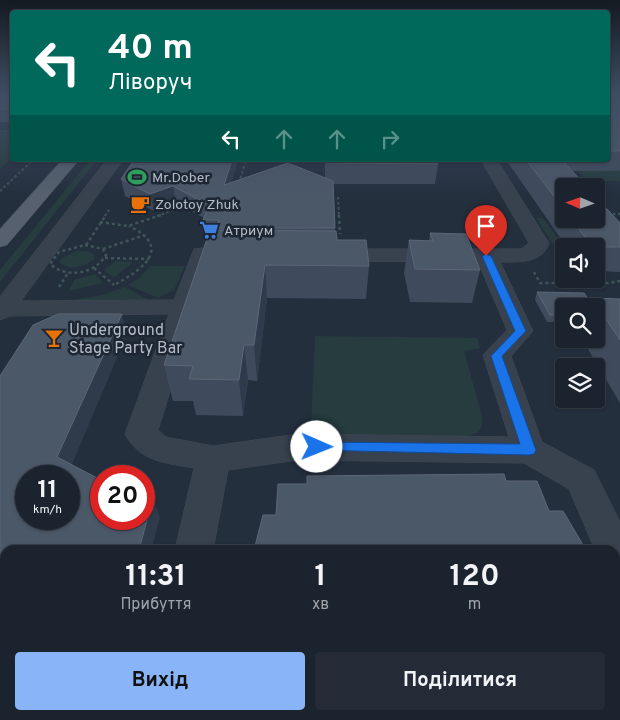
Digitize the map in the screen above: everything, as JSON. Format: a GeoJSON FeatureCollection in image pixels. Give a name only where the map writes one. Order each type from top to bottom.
{"type":"FeatureCollection","features":[{"type":"Feature","properties":{"kind":"main road"},"geometry":{"type":"LineString","coordinates":[[0,241],[70,162]]}},
{"type":"Feature","properties":{"kind":"lane"},"geometry":{"type":"LineString","coordinates":[[1,310],[113,162]]}},
{"type":"Feature","properties":{"kind":"lane"},"geometry":{"type":"LineString","coordinates":[[311,255],[525,255],[537,248],[539,243],[490,162]]}},
{"type":"Feature","properties":{"kind":"lane"},"geometry":{"type":"LineString","coordinates":[[242,254],[202,254],[141,434],[156,448],[213,459],[298,446],[529,450],[582,480],[611,545]]}},
{"type":"Feature","properties":{"kind":"lane"},"geometry":{"type":"LineString","coordinates":[[486,256],[520,331],[496,356],[529,450]]}},
{"type":"Feature","properties":{"kind":"lane"},"geometry":{"type":"LineString","coordinates":[[1,310],[184,307]]}},
{"type":"Feature","properties":{"kind":"lane"},"geometry":{"type":"LineString","coordinates":[[195,545],[213,459]]}},
{"type":"Feature","properties":{"kind":"path"},"geometry":{"type":"LineString","coordinates":[[0,192],[30,162]]}},
{"type":"Feature","properties":{"kind":"path"},"geometry":{"type":"LineString","coordinates":[[238,185],[245,162]]}},
{"type":"Feature","properties":{"kind":"path"},"geometry":{"type":"LineString","coordinates":[[338,197],[340,255]]}},
{"type":"Feature","properties":{"kind":"path"},"geometry":{"type":"LineString","coordinates":[[128,226],[191,205]]}},
{"type":"Feature","properties":{"kind":"path"},"geometry":{"type":"LineString","coordinates":[[605,214],[620,214]]}},
{"type":"Feature","properties":{"kind":"path"},"geometry":{"type":"LineString","coordinates":[[100,222],[141,230],[150,239],[153,248],[150,259],[137,272],[107,288]]}},
{"type":"Feature","properties":{"kind":"path"},"geometry":{"type":"LineString","coordinates":[[146,234],[103,249],[90,246],[74,247],[57,254],[50,264],[53,269],[68,273],[94,268],[105,258],[150,259]]}},
{"type":"Feature","properties":{"kind":"path"},"geometry":{"type":"LineString","coordinates":[[103,249],[106,255],[105,258]]}},
{"type":"Feature","properties":{"kind":"path"},"geometry":{"type":"LineString","coordinates":[[525,255],[540,282],[608,283],[620,281]]}},
{"type":"Feature","properties":{"kind":"path"},"geometry":{"type":"LineString","coordinates":[[94,268],[114,285]]}},
{"type":"Feature","properties":{"kind":"green space"},"geometry":{"type":"Polygon","coordinates":[[[0,130],[10,130],[10,160],[0,169],[0,130]]]}},
{"type":"Feature","properties":{"kind":"green space"},"geometry":{"type":"Polygon","coordinates":[[[620,161],[620,181],[605,181],[605,178],[585,178],[569,162],[620,161]]]}},
{"type":"Feature","properties":{"kind":"green space"},"geometry":{"type":"Polygon","coordinates":[[[88,162],[95,162],[0,282],[0,270],[88,162]]]}},
{"type":"Feature","properties":{"kind":"green space"},"geometry":{"type":"Polygon","coordinates":[[[536,218],[543,218],[557,238],[555,238],[554,246],[536,218]]]}},
{"type":"Feature","properties":{"kind":"green space"},"geometry":{"type":"Polygon","coordinates":[[[77,251],[90,252],[95,256],[94,259],[86,264],[72,268],[60,262],[62,258],[77,251]]]}},
{"type":"Feature","properties":{"kind":"green space"},"geometry":{"type":"Polygon","coordinates":[[[116,261],[133,262],[114,278],[104,270],[116,261]]]}},
{"type":"Feature","properties":{"kind":"green space"},"geometry":{"type":"Polygon","coordinates":[[[150,266],[185,266],[174,290],[158,298],[128,285],[139,278],[150,266]]]}},
{"type":"Feature","properties":{"kind":"green space"},"geometry":{"type":"Polygon","coordinates":[[[95,274],[103,283],[69,291],[74,280],[95,274]]]}},
{"type":"Feature","properties":{"kind":"green space"},"geometry":{"type":"Polygon","coordinates":[[[124,287],[149,300],[58,302],[103,295],[124,287]]]}},
{"type":"Feature","properties":{"kind":"green space"},"geometry":{"type":"Polygon","coordinates":[[[315,336],[477,338],[480,348],[464,351],[482,416],[480,429],[475,434],[462,437],[328,436],[311,428],[315,336]]]}},
{"type":"Feature","properties":{"kind":"building"},"geometry":{"type":"Polygon","coordinates":[[[610,128],[620,128],[620,151],[610,151],[610,128]]]}},
{"type":"Feature","properties":{"kind":"building"},"geometry":{"type":"Polygon","coordinates":[[[133,162],[231,162],[224,185],[288,163],[333,181],[335,228],[217,228],[219,220],[203,220],[209,205],[173,186],[150,194],[121,179],[133,162]]]}},
{"type":"Feature","properties":{"kind":"building"},"geometry":{"type":"Polygon","coordinates":[[[437,162],[438,164],[326,163],[437,162]]]}},
{"type":"Feature","properties":{"kind":"building"},"geometry":{"type":"Polygon","coordinates":[[[528,162],[564,162],[579,178],[555,178],[555,197],[528,162]]]}},
{"type":"Feature","properties":{"kind":"building"},"geometry":{"type":"Polygon","coordinates":[[[605,207],[620,223],[620,247],[605,247],[605,238],[586,238],[578,228],[605,228],[605,207]]]}},
{"type":"Feature","properties":{"kind":"building"},"geometry":{"type":"Polygon","coordinates":[[[210,230],[336,231],[337,240],[366,240],[369,266],[265,265],[254,345],[244,345],[239,380],[189,379],[193,366],[164,365],[210,230]]]}},
{"type":"Feature","properties":{"kind":"building"},"geometry":{"type":"Polygon","coordinates":[[[430,233],[466,234],[480,270],[415,269],[409,240],[433,241],[430,233]]]}},
{"type":"Feature","properties":{"kind":"building"},"geometry":{"type":"Polygon","coordinates":[[[537,292],[584,293],[587,298],[555,298],[555,315],[550,315],[537,292]]]}},
{"type":"Feature","properties":{"kind":"building"},"geometry":{"type":"Polygon","coordinates":[[[605,298],[620,299],[620,340],[605,318],[605,298]]]}},
{"type":"Feature","properties":{"kind":"building"},"geometry":{"type":"Polygon","coordinates":[[[58,314],[122,314],[57,457],[72,465],[15,465],[15,530],[80,530],[80,469],[90,474],[90,530],[144,530],[140,545],[0,545],[0,376],[33,325],[58,314]]]}},
{"type":"Feature","properties":{"kind":"building"},"geometry":{"type":"Polygon","coordinates":[[[504,474],[506,481],[537,481],[549,511],[563,511],[583,545],[255,545],[263,515],[276,515],[278,484],[307,484],[307,476],[504,474]]]}},
{"type":"Feature","properties":{"kind":"place","name":"Mr.Dober"},"geometry":{"type":"Point","coordinates":[137,177]}},
{"type":"Feature","properties":{"kind":"place","name":"Zolotoy Zhuk"},"geometry":{"type":"Point","coordinates":[140,204]}},
{"type":"Feature","properties":{"kind":"place","name":"Атриум"},"geometry":{"type":"Point","coordinates":[209,230]}},
{"type":"Feature","properties":{"kind":"place","name":"Underground Stage Party Bar"},"geometry":{"type":"Point","coordinates":[54,338]}},
{"type":"Feature","properties":{"kind":"route"},"geometry":{"type":"LineString","coordinates":[[317,447],[529,450],[496,356],[520,331],[486,256]]}}]}
